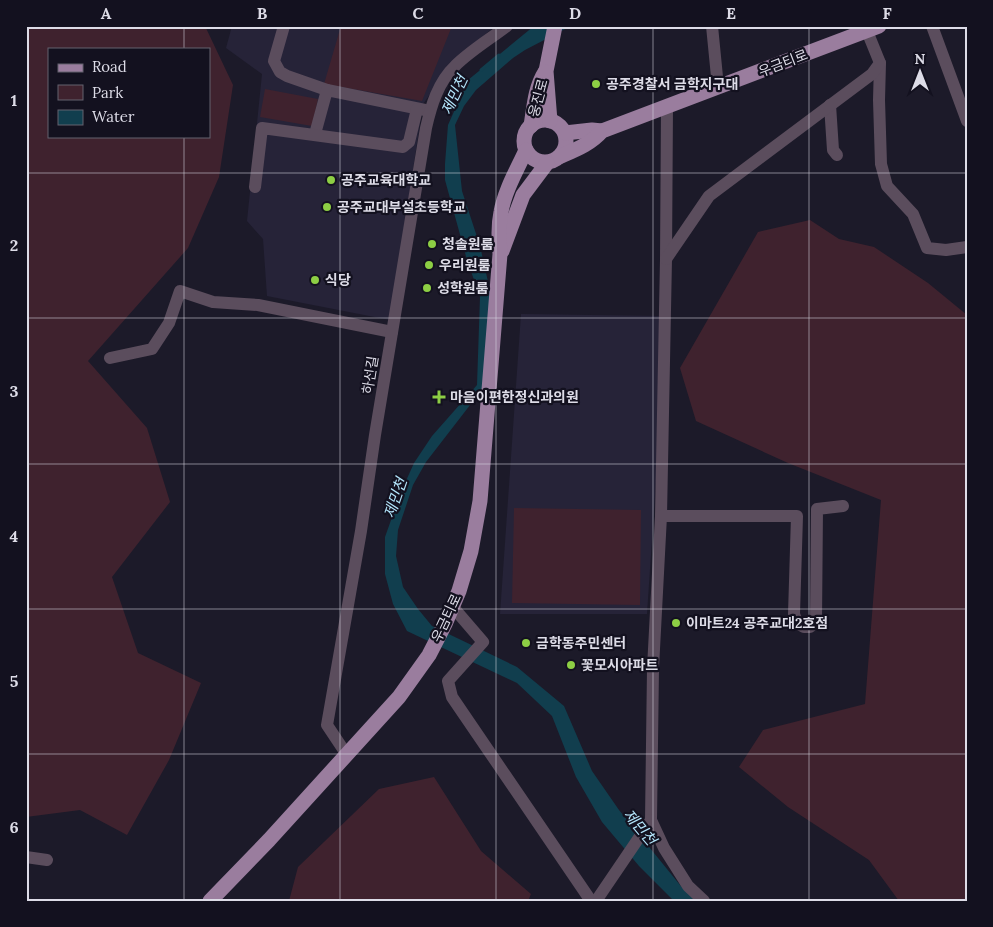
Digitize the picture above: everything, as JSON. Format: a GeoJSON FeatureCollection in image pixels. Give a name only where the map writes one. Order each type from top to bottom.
{"type":"FeatureCollection","features":[{"type":"Feature","properties":{"kind":"main road","name":"웅진로"},"geometry":{"type":"LineString","coordinates":[[550,121],[546,71],[555,26]]}},
{"type":"Feature","properties":{"kind":"main road","name":"우금티로"},"geometry":{"type":"LineString","coordinates":[[565,133],[592,130],[602,131],[873,28]]}},
{"type":"Feature","properties":{"kind":"main road","name":"웅진로"},"geometry":{"type":"LineString","coordinates":[[531,126],[536,94],[540,80],[546,71]]}},
{"type":"Feature","properties":{"kind":"main road"},"geometry":{"type":"LineString","coordinates":[[543,120],[550,121],[556,123],[565,133],[566,146],[554,160],[534,160],[526,150],[524,137],[531,126],[543,120]]}},
{"type":"Feature","properties":{"kind":"main road","name":"우금티로"},"geometry":{"type":"LineString","coordinates":[[500,254],[523,195],[554,160],[584,146],[597,138],[602,131]]}},
{"type":"Feature","properties":{"kind":"main road","name":"우금티로"},"geometry":{"type":"LineString","coordinates":[[210,901],[269,840],[399,697],[429,655],[459,591],[471,550],[480,501],[500,254],[499,232],[501,212],[507,193],[526,150]]}},
{"type":"Feature","properties":{"kind":"street"},"geometry":{"type":"LineString","coordinates":[[255,187],[262,128],[403,147],[409,142],[423,110],[327,90],[280,72],[274,61],[284,26]]}},
{"type":"Feature","properties":{"kind":"street","name":"하선길"},"geometry":{"type":"LineString","coordinates":[[347,755],[327,725],[361,531],[392,332],[423,110],[454,66],[507,26]]}},
{"type":"Feature","properties":{"kind":"street"},"geometry":{"type":"LineString","coordinates":[[712,26],[718,87]]}},
{"type":"Feature","properties":{"kind":"street"},"geometry":{"type":"LineString","coordinates":[[932,26],[965,113]]}},
{"type":"Feature","properties":{"kind":"street"},"geometry":{"type":"LineString","coordinates":[[873,28],[880,63],[881,164],[887,186],[913,214],[927,248],[946,250],[967,247]]}},
{"type":"Feature","properties":{"kind":"street"},"geometry":{"type":"LineString","coordinates":[[666,259],[709,196],[872,74],[880,63]]}},
{"type":"Feature","properties":{"kind":"street"},"geometry":{"type":"LineString","coordinates":[[315,134],[327,90]]}},
{"type":"Feature","properties":{"kind":"street"},"geometry":{"type":"LineString","coordinates":[[830,105],[833,150],[837,155]]}},
{"type":"Feature","properties":{"kind":"street"},"geometry":{"type":"LineString","coordinates":[[667,107],[661,516],[653,668],[651,820],[664,848],[688,886],[704,901]]}},
{"type":"Feature","properties":{"kind":"street"},"geometry":{"type":"LineString","coordinates":[[110,358],[152,349],[169,324],[180,291],[213,302],[258,305],[392,332]]}},
{"type":"Feature","properties":{"kind":"street"},"geometry":{"type":"LineString","coordinates":[[661,516],[797,516],[794,614],[797,623],[804,627],[810,627],[816,621],[817,509],[843,506]]}},
{"type":"Feature","properties":{"kind":"street"},"geometry":{"type":"LineString","coordinates":[[452,606],[483,642],[448,681],[452,697],[591,901]]}},
{"type":"Feature","properties":{"kind":"street"},"geometry":{"type":"LineString","coordinates":[[596,901],[651,820]]}},
{"type":"Feature","properties":{"kind":"street"},"geometry":{"type":"LineString","coordinates":[[26,857],[47,860]]}},
{"type":"Feature","properties":{"kind":"shaded area","name":"공주교육대학교"},"geometry":{"type":"Polygon","coordinates":[[[232,26],[495,26],[454,61],[423,104],[390,320],[267,296],[263,239],[247,221],[262,74],[226,48],[232,26]]]}},
{"type":"Feature","properties":{"kind":"shaded area"},"geometry":{"type":"Polygon","coordinates":[[[521,314],[662,316],[657,466],[647,614],[500,614],[521,314]]]}},
{"type":"Feature","properties":{"kind":"green space"},"geometry":{"type":"Polygon","coordinates":[[[26,26],[205,26],[233,85],[219,177],[188,248],[88,361],[147,428],[170,502],[112,577],[138,653],[201,683],[169,760],[127,835],[80,810],[26,817],[26,26]]]}},
{"type":"Feature","properties":{"kind":"green space"},"geometry":{"type":"Polygon","coordinates":[[[341,26],[452,26],[422,101],[324,84],[341,26]]]}},
{"type":"Feature","properties":{"kind":"green space"},"geometry":{"type":"Polygon","coordinates":[[[265,89],[318,99],[312,126],[260,117],[265,89]]]}},
{"type":"Feature","properties":{"kind":"green space"},"geometry":{"type":"Polygon","coordinates":[[[810,220],[839,239],[874,247],[928,283],[967,315],[967,901],[899,901],[869,860],[788,807],[739,767],[763,730],[865,704],[881,500],[788,463],[696,421],[680,368],[758,232],[810,220]]]}},
{"type":"Feature","properties":{"kind":"green space"},"geometry":{"type":"Polygon","coordinates":[[[514,508],[641,510],[640,605],[512,603],[514,508]]]}},
{"type":"Feature","properties":{"kind":"green space"},"geometry":{"type":"Polygon","coordinates":[[[434,777],[481,851],[531,894],[528,901],[289,901],[298,867],[379,789],[434,777]]]}},
{"type":"Feature","properties":{"kind":"water","name":"제민천"},"geometry":{"type":"Polygon","coordinates":[[[534,26],[571,26],[513,58],[476,90],[464,106],[455,125],[462,191],[480,246],[491,295],[484,387],[426,462],[413,485],[398,530],[396,556],[403,587],[432,626],[517,667],[564,706],[592,771],[619,810],[680,885],[696,901],[674,901],[639,866],[602,822],[576,777],[552,716],[517,683],[407,631],[393,604],[385,574],[385,537],[401,492],[414,463],[432,436],[477,385],[480,297],[467,260],[445,180],[448,125],[468,80],[534,26]]]}},
{"type":"Feature","properties":{"kind":"waterway","name":"제민천"},"geometry":{"type":"LineString","coordinates":[[481,70],[499,55]]}},
{"type":"Feature","properties":{"kind":"place","name":"공주경찰서 금학지구대"},"geometry":{"type":"Point","coordinates":[596,84]}},
{"type":"Feature","properties":{"kind":"place","name":"공주교육대학교"},"geometry":{"type":"Point","coordinates":[331,180]}},
{"type":"Feature","properties":{"kind":"place","name":"공주교대부설초등학교"},"geometry":{"type":"Point","coordinates":[327,207]}},
{"type":"Feature","properties":{"kind":"place","name":"청솔원룸"},"geometry":{"type":"Point","coordinates":[432,244]}},
{"type":"Feature","properties":{"kind":"place","name":"우리원룸"},"geometry":{"type":"Point","coordinates":[429,265]}},
{"type":"Feature","properties":{"kind":"place","name":"식당"},"geometry":{"type":"Point","coordinates":[315,280]}},
{"type":"Feature","properties":{"kind":"place","name":"성학원룸"},"geometry":{"type":"Point","coordinates":[427,288]}},
{"type":"Feature","properties":{"kind":"place","name":"마음이편한정신과의원"},"geometry":{"type":"Point","coordinates":[439,397]}},
{"type":"Feature","properties":{"kind":"place","name":"이마트24 공주교대2호점"},"geometry":{"type":"Point","coordinates":[676,623]}},
{"type":"Feature","properties":{"kind":"place","name":"금학동주민센터"},"geometry":{"type":"Point","coordinates":[526,643]}},
{"type":"Feature","properties":{"kind":"place","name":"꽃모시아파트"},"geometry":{"type":"Point","coordinates":[571,665]}}]}
